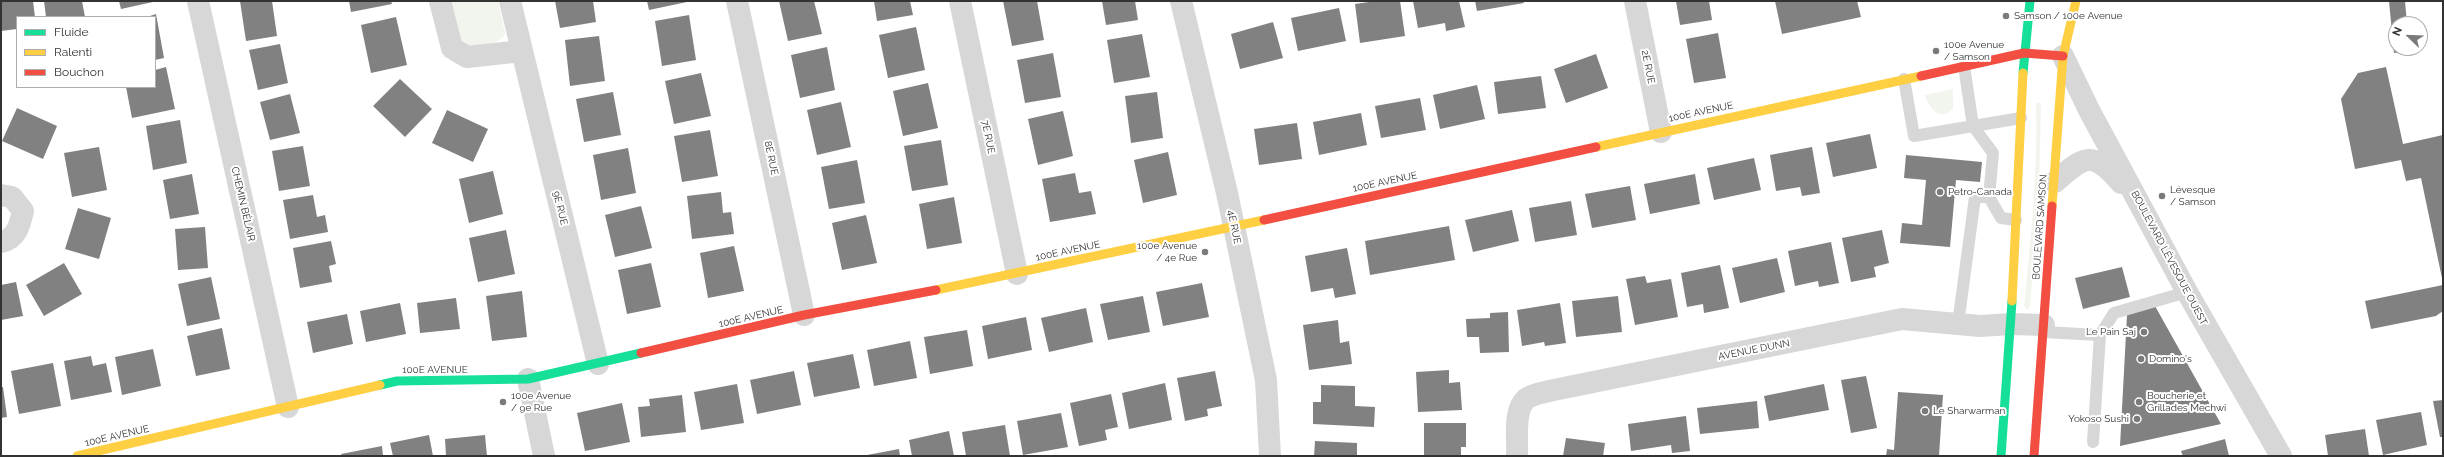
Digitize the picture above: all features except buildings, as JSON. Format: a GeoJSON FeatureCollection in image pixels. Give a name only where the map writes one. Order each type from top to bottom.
{"type":"FeatureCollection","features":[{"type":"Feature","properties":{"kind":"street","name":"CHEMIN BÉLAIR"},"geometry":{"type":"LineString","coordinates":[[198,1],[288,407]]}},
{"type":"Feature","properties":{"kind":"street"},"geometry":{"type":"LineString","coordinates":[[440,1],[452,48],[467,57],[522,51]]}},
{"type":"Feature","properties":{"kind":"street","name":"9E RUE"},"geometry":{"type":"LineString","coordinates":[[510,1],[598,364]]}},
{"type":"Feature","properties":{"kind":"street","name":"8E RUE"},"geometry":{"type":"LineString","coordinates":[[737,1],[804,315]]}},
{"type":"Feature","properties":{"kind":"street","name":"7E RUE"},"geometry":{"type":"LineString","coordinates":[[960,1],[1017,274]]}},
{"type":"Feature","properties":{"kind":"street","name":"4E RUE"},"geometry":{"type":"LineString","coordinates":[[1181,1],[1234,226],[1266,380],[1269,456]]}},
{"type":"Feature","properties":{"kind":"street","name":"2E RUE"},"geometry":{"type":"LineString","coordinates":[[1635,1],[1661,132]]}},
{"type":"Feature","properties":{"kind":"street"},"geometry":{"type":"LineString","coordinates":[[2001,456],[2011,324],[2024,52],[2030,18],[2030,1]]}},
{"type":"Feature","properties":{"kind":"street","name":"BOULEVARD SAMSON"},"geometry":{"type":"LineString","coordinates":[[2034,456],[2063,56],[2075,11],[2076,1]]}},
{"type":"Feature","properties":{"kind":"street","name":"100E AVENUE"},"geometry":{"type":"LineString","coordinates":[[77,456],[264,414],[397,381],[502,381],[528,378],[598,364],[804,315],[1017,274],[2024,52],[2063,56]]}},
{"type":"Feature","properties":{"kind":"street","name":"BOULEVARD LÉVESQUE OUEST"},"geometry":{"type":"LineString","coordinates":[[2063,56],[2089,110],[2187,292],[2281,456]]}},
{"type":"Feature","properties":{"kind":"street"},"geometry":{"type":"LineString","coordinates":[[2055,182],[2076,164],[2090,160],[2105,164],[2143,209]]}},
{"type":"Feature","properties":{"kind":"street"},"geometry":{"type":"LineString","coordinates":[[1,195],[12,197],[23,211],[19,228],[7,241],[1,242]]}},
{"type":"Feature","properties":{"kind":"street","name":"AVENUE DUNN"},"geometry":{"type":"LineString","coordinates":[[1517,456],[1518,413],[1521,405],[1531,396],[1902,320],[1980,326],[2011,324],[2043,329]]}},
{"type":"Feature","properties":{"kind":"street"},"geometry":{"type":"LineString","coordinates":[[528,378],[544,456]]}},
{"type":"Feature","properties":{"kind":"lane"},"geometry":{"type":"LineString","coordinates":[[1964,66],[1973,126],[1993,153],[1989,197],[2001,218],[2016,220]]}},
{"type":"Feature","properties":{"kind":"lane"},"geometry":{"type":"LineString","coordinates":[[1904,79],[1914,136],[2021,118]]}},
{"type":"Feature","properties":{"kind":"lane"},"geometry":{"type":"LineString","coordinates":[[1958,324],[1975,197],[1989,197]]}},
{"type":"Feature","properties":{"kind":"lane"},"geometry":{"type":"LineString","coordinates":[[2093,442],[2100,335],[2114,313],[2187,292]]}},
{"type":"Feature","properties":{"kind":"lane"},"geometry":{"type":"LineString","coordinates":[[2043,329],[2100,335]]}},
{"type":"Feature","properties":{"kind":"shaded area"},"geometry":{"type":"Polygon","coordinates":[[[451,1],[498,1],[505,33],[498,41],[486,45],[472,46],[462,44],[451,1]]]}},
{"type":"Feature","properties":{"kind":"shaded area"},"geometry":{"type":"Polygon","coordinates":[[[1953,89],[1953,109],[1948,113],[1943,114],[1935,112],[1925,95],[1953,89]]]}},
{"type":"Feature","properties":{"kind":"shaded area"},"geometry":{"type":"Polygon","coordinates":[[[2038,102],[2041,104],[2039,192],[2030,307],[2027,310],[2024,306],[2033,205],[2036,155],[2036,104],[2038,102]]]}},
{"type":"Feature","properties":{"kind":"traffic: fast"},"geometry":{"type":"LineString","coordinates":[[2023,73],[2030,1]]}},
{"type":"Feature","properties":{"kind":"traffic: fast"},"geometry":{"type":"LineString","coordinates":[[2001,456],[2012,301]]}},
{"type":"Feature","properties":{"kind":"traffic: fast"},"geometry":{"type":"LineString","coordinates":[[380,385],[397,381],[528,379],[641,353]]}},
{"type":"Feature","properties":{"kind":"traffic: slow"},"geometry":{"type":"LineString","coordinates":[[2052,206],[2063,56],[2076,1]]}},
{"type":"Feature","properties":{"kind":"traffic: slow"},"geometry":{"type":"LineString","coordinates":[[2012,301],[2023,73]]}},
{"type":"Feature","properties":{"kind":"traffic: slow"},"geometry":{"type":"LineString","coordinates":[[1596,147],[1921,76]]}},
{"type":"Feature","properties":{"kind":"traffic: slow"},"geometry":{"type":"LineString","coordinates":[[936,290],[1264,220]]}},
{"type":"Feature","properties":{"kind":"traffic: slow"},"geometry":{"type":"LineString","coordinates":[[77,456],[380,385]]}},
{"type":"Feature","properties":{"kind":"traffic: jam"},"geometry":{"type":"LineString","coordinates":[[1921,76],[2024,53],[2063,56]]}},
{"type":"Feature","properties":{"kind":"traffic: jam"},"geometry":{"type":"LineString","coordinates":[[1264,220],[1596,147]]}},
{"type":"Feature","properties":{"kind":"traffic: jam"},"geometry":{"type":"LineString","coordinates":[[2034,456],[2052,206]]}},
{"type":"Feature","properties":{"kind":"traffic: jam"},"geometry":{"type":"LineString","coordinates":[[641,353],[804,315],[936,290]]}},
{"type":"Feature","properties":{"kind":"place","name":"Samson / 100e Avenue"},"geometry":{"type":"Point","coordinates":[2006,16]}},
{"type":"Feature","properties":{"kind":"place","name":"100e Avenue / Samson"},"geometry":{"type":"Point","coordinates":[1936,51]}},
{"type":"Feature","properties":{"kind":"place","name":"Petro-Canada"},"geometry":{"type":"Point","coordinates":[1940,192]}},
{"type":"Feature","properties":{"kind":"place","name":"Lévesque / Samson"},"geometry":{"type":"Point","coordinates":[2162,196]}},
{"type":"Feature","properties":{"kind":"place","name":"100e Avenue / 4e Rue"},"geometry":{"type":"Point","coordinates":[1205,252]}},
{"type":"Feature","properties":{"kind":"place","name":"Le Pain Saj"},"geometry":{"type":"Point","coordinates":[2144,332]}},
{"type":"Feature","properties":{"kind":"place","name":"Domino's"},"geometry":{"type":"Point","coordinates":[2141,359]}},
{"type":"Feature","properties":{"kind":"place","name":"100e Avenue / 9e Rue"},"geometry":{"type":"Point","coordinates":[503,402]}},
{"type":"Feature","properties":{"kind":"place","name":"Boucherie et Grillades Mechwi"},"geometry":{"type":"Point","coordinates":[2139,402]}},
{"type":"Feature","properties":{"kind":"place","name":"Le Sharwarman"},"geometry":{"type":"Point","coordinates":[1925,411]}},
{"type":"Feature","properties":{"kind":"place","name":"Yokoso Sushi"},"geometry":{"type":"Point","coordinates":[2137,419]}}]}
